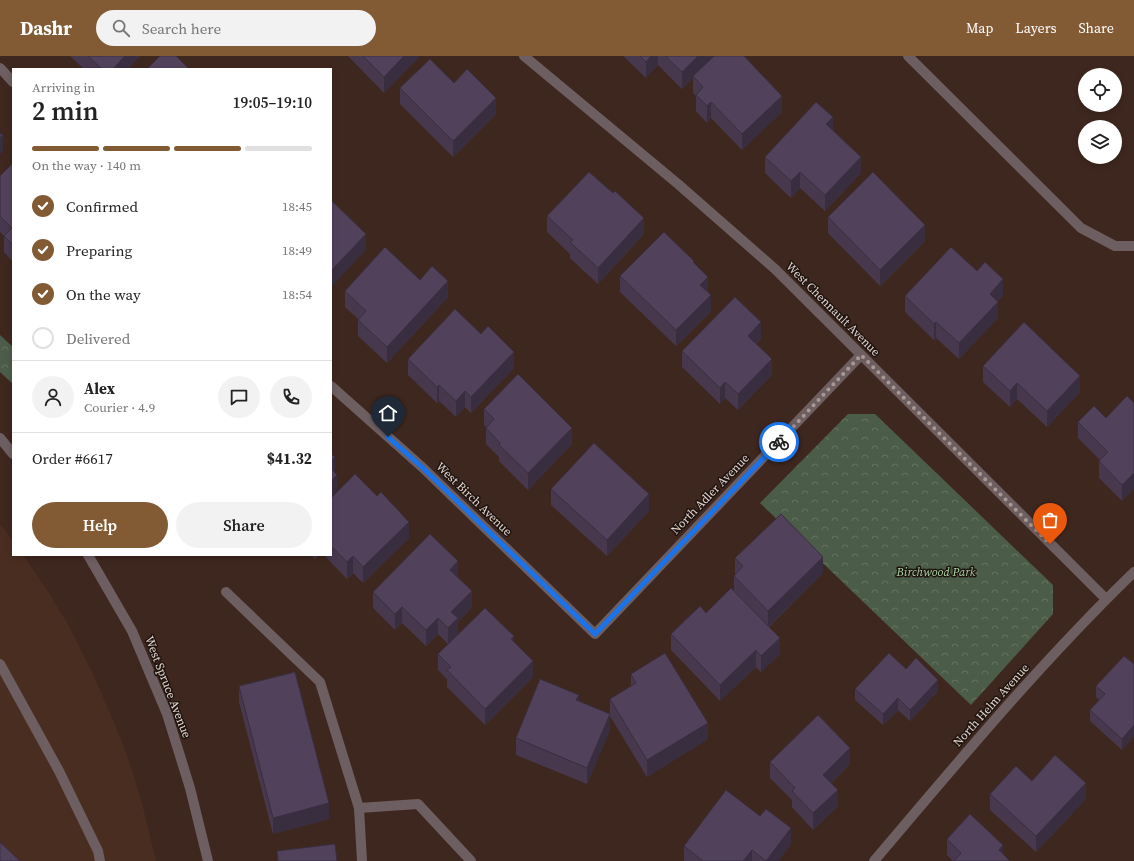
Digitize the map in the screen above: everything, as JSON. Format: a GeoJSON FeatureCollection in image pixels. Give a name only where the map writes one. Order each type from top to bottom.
{"type":"FeatureCollection","features":[{"type":"Feature","properties":{"kind":"street","name":"West Chennault Avenue"},"geometry":{"type":"LineString","coordinates":[[524,56],[678,184],[769,264],[1106,599]]}},
{"type":"Feature","properties":{"kind":"street"},"geometry":{"type":"LineString","coordinates":[[908,56],[1081,228],[1115,246],[1134,246]]}},
{"type":"Feature","properties":{"kind":"street"},"geometry":{"type":"LineString","coordinates":[[0,68],[12,81]]}},
{"type":"Feature","properties":{"kind":"street","name":"North Adler Avenue"},"geometry":{"type":"LineString","coordinates":[[595,634],[861,355]]}},
{"type":"Feature","properties":{"kind":"street","name":"West Birch Avenue"},"geometry":{"type":"LineString","coordinates":[[332,387],[422,467],[595,634]]}},
{"type":"Feature","properties":{"kind":"street"},"geometry":{"type":"LineString","coordinates":[[0,438],[12,453]]}},
{"type":"Feature","properties":{"kind":"street","name":"West Spruce Avenue"},"geometry":{"type":"LineString","coordinates":[[89,556],[132,631],[167,714],[190,788],[208,861]]}},
{"type":"Feature","properties":{"kind":"street","name":"North Helm Avenue"},"geometry":{"type":"LineString","coordinates":[[874,861],[971,746],[1044,665],[1106,599],[1134,572]]}},
{"type":"Feature","properties":{"kind":"street"},"geometry":{"type":"LineString","coordinates":[[226,592],[320,682],[359,808],[362,861]]}},
{"type":"Feature","properties":{"kind":"street"},"geometry":{"type":"LineString","coordinates":[[0,664],[59,771],[98,851],[100,861]]}},
{"type":"Feature","properties":{"kind":"street"},"geometry":{"type":"LineString","coordinates":[[359,808],[418,804],[471,861]]}},
{"type":"Feature","properties":{"kind":"shaded area"},"geometry":{"type":"Polygon","coordinates":[[[0,524],[12,540],[12,556],[24,556],[47,590],[69,626],[94,676],[131,767],[143,807],[156,861],[0,861],[0,524]]]}},
{"type":"Feature","properties":{"kind":"green space"},"geometry":{"type":"Polygon","coordinates":[[[0,335],[12,346],[12,383],[0,372],[0,335]]]}},
{"type":"Feature","properties":{"kind":"green space","name":"Birchwood Park"},"geometry":{"type":"Polygon","coordinates":[[[848,414],[875,414],[1053,585],[1053,614],[971,705],[760,503],[848,414]]]}},
{"type":"Feature","properties":{"kind":"building"},"geometry":{"type":"Polygon","coordinates":[[[88,56],[125,56],[114,68],[101,68],[88,56]]]}},
{"type":"Feature","properties":{"kind":"building"},"geometry":{"type":"Polygon","coordinates":[[[160,56],[176,56],[188,68],[148,68],[160,56]]]}},
{"type":"Feature","properties":{"kind":"building"},"geometry":{"type":"Polygon","coordinates":[[[363,56],[404,56],[384,77],[363,56]]]}},
{"type":"Feature","properties":{"kind":"building"},"geometry":{"type":"Polygon","coordinates":[[[640,56],[651,56],[646,62],[640,56]]]}},
{"type":"Feature","properties":{"kind":"building"},"geometry":{"type":"Polygon","coordinates":[[[665,56],[698,56],[682,72],[665,56]]]}},
{"type":"Feature","properties":{"kind":"building"},"geometry":{"type":"Polygon","coordinates":[[[714,56],[744,56],[782,96],[742,134],[711,102],[707,106],[696,95],[703,87],[693,76],[714,56]]]}},
{"type":"Feature","properties":{"kind":"building"},"geometry":{"type":"Polygon","coordinates":[[[430,59],[454,83],[467,69],[496,98],[453,141],[400,88],[430,59]]]}},
{"type":"Feature","properties":{"kind":"building"},"geometry":{"type":"Polygon","coordinates":[[[816,102],[833,117],[826,124],[861,157],[825,195],[800,172],[791,181],[765,157],[816,102]]]}},
{"type":"Feature","properties":{"kind":"building"},"geometry":{"type":"Polygon","coordinates":[[[12,164],[12,228],[0,216],[0,176],[12,164]]]}},
{"type":"Feature","properties":{"kind":"building"},"geometry":{"type":"Polygon","coordinates":[[[589,172],[613,193],[615,191],[644,218],[598,268],[570,242],[573,240],[547,216],[589,172]]]}},
{"type":"Feature","properties":{"kind":"building"},"geometry":{"type":"Polygon","coordinates":[[[873,172],[925,225],[880,270],[828,217],[873,172]]]}},
{"type":"Feature","properties":{"kind":"building"},"geometry":{"type":"Polygon","coordinates":[[[332,201],[366,234],[332,270],[332,201]]]}},
{"type":"Feature","properties":{"kind":"building"},"geometry":{"type":"Polygon","coordinates":[[[12,228],[12,244],[4,236],[12,228]]]}},
{"type":"Feature","properties":{"kind":"building"},"geometry":{"type":"Polygon","coordinates":[[[664,232],[708,277],[700,285],[711,295],[676,330],[620,276],[664,232]]]}},
{"type":"Feature","properties":{"kind":"building"},"geometry":{"type":"Polygon","coordinates":[[[385,247],[420,280],[432,266],[448,281],[387,347],[358,320],[366,311],[345,291],[385,247]]]}},
{"type":"Feature","properties":{"kind":"building"},"geometry":{"type":"Polygon","coordinates":[[[951,247],[977,271],[985,262],[1003,279],[990,294],[998,302],[959,343],[936,322],[934,324],[905,296],[951,247]]]}},
{"type":"Feature","properties":{"kind":"building"},"geometry":{"type":"Polygon","coordinates":[[[735,297],[761,322],[748,336],[772,359],[738,394],[725,382],[720,388],[682,351],[735,297]]]}},
{"type":"Feature","properties":{"kind":"building"},"geometry":{"type":"Polygon","coordinates":[[[455,309],[481,334],[488,326],[514,352],[471,397],[465,391],[456,401],[439,385],[437,387],[408,359],[455,309]]]}},
{"type":"Feature","properties":{"kind":"building"},"geometry":{"type":"Polygon","coordinates":[[[1024,322],[1080,376],[1047,411],[1017,383],[1010,391],[983,366],[1024,322]]]}},
{"type":"Feature","properties":{"kind":"building"},"geometry":{"type":"Polygon","coordinates":[[[518,374],[572,428],[528,473],[499,445],[500,443],[486,428],[494,419],[484,409],[518,374]]]}},
{"type":"Feature","properties":{"kind":"building"},"geometry":{"type":"Polygon","coordinates":[[[1127,396],[1134,403],[1134,473],[1122,485],[1099,461],[1108,452],[1078,422],[1094,406],[1106,418],[1127,396]]]}},
{"type":"Feature","properties":{"kind":"building"},"geometry":{"type":"Polygon","coordinates":[[[594,443],[649,494],[607,540],[551,489],[594,443]]]}},
{"type":"Feature","properties":{"kind":"building"},"geometry":{"type":"Polygon","coordinates":[[[332,469],[337,475],[332,480],[332,469]]]}},
{"type":"Feature","properties":{"kind":"building"},"geometry":{"type":"Polygon","coordinates":[[[355,474],[377,496],[381,492],[409,522],[363,567],[353,556],[347,562],[332,547],[332,497],[355,474]]]}},
{"type":"Feature","properties":{"kind":"building"},"geometry":{"type":"Polygon","coordinates":[[[781,514],[823,557],[768,611],[734,576],[743,566],[735,558],[781,514]]]}},
{"type":"Feature","properties":{"kind":"building"},"geometry":{"type":"Polygon","coordinates":[[[430,534],[458,561],[450,570],[472,591],[451,612],[458,618],[448,628],[438,618],[426,630],[402,607],[395,614],[373,592],[430,534]]]}},
{"type":"Feature","properties":{"kind":"building"},"geometry":{"type":"Polygon","coordinates":[[[731,588],[780,638],[761,656],[756,650],[720,685],[671,634],[700,606],[706,613],[731,588]]]}},
{"type":"Feature","properties":{"kind":"building"},"geometry":{"type":"Polygon","coordinates":[[[485,608],[514,636],[511,639],[533,661],[485,709],[447,670],[451,667],[438,654],[485,608]]]}},
{"type":"Feature","properties":{"kind":"building"},"geometry":{"type":"Polygon","coordinates":[[[665,653],[708,723],[647,760],[610,699],[636,683],[631,674],[665,653]]]}},
{"type":"Feature","properties":{"kind":"building"},"geometry":{"type":"Polygon","coordinates":[[[889,653],[906,669],[916,658],[938,680],[910,710],[898,698],[883,714],[855,689],[889,653]]]}},
{"type":"Feature","properties":{"kind":"building"},"geometry":{"type":"Polygon","coordinates":[[[1124,656],[1134,664],[1134,725],[1122,739],[1090,710],[1105,694],[1096,686],[1124,656]]]}},
{"type":"Feature","properties":{"kind":"building"},"geometry":{"type":"Polygon","coordinates":[[[295,672],[329,803],[273,818],[239,686],[295,672]]]}},
{"type":"Feature","properties":{"kind":"building"},"geometry":{"type":"Polygon","coordinates":[[[540,679],[579,695],[576,700],[610,714],[587,768],[516,738],[540,679]]]}},
{"type":"Feature","properties":{"kind":"building"},"geometry":{"type":"Polygon","coordinates":[[[818,715],[850,748],[823,775],[838,790],[813,813],[792,791],[795,788],[770,762],[818,715]]]}},
{"type":"Feature","properties":{"kind":"building"},"geometry":{"type":"Polygon","coordinates":[[[1055,755],[1086,783],[1036,836],[990,794],[1016,766],[1032,781],[1055,755]]]}},
{"type":"Feature","properties":{"kind":"building"},"geometry":{"type":"Polygon","coordinates":[[[726,790],[760,816],[766,809],[791,828],[766,861],[752,850],[743,861],[703,861],[684,846],[726,790]]]}},
{"type":"Feature","properties":{"kind":"building"},"geometry":{"type":"Polygon","coordinates":[[[970,814],[1003,845],[999,850],[1010,861],[954,861],[961,853],[947,839],[970,814]]]}},
{"type":"Feature","properties":{"kind":"building"},"geometry":{"type":"Polygon","coordinates":[[[0,842],[20,861],[0,861],[0,842]]]}},
{"type":"Feature","properties":{"kind":"building"},"geometry":{"type":"Polygon","coordinates":[[[335,844],[337,861],[278,861],[277,851],[335,844]]]}},
{"type":"Feature","properties":{"kind":"way so far"},"geometry":{"type":"LineString","coordinates":[[779,442],[861,355],[1050,544]]}},
{"type":"Feature","properties":{"kind":"route"},"geometry":{"type":"LineString","coordinates":[[388,437],[422,467],[595,634],[779,442]]}}]}
